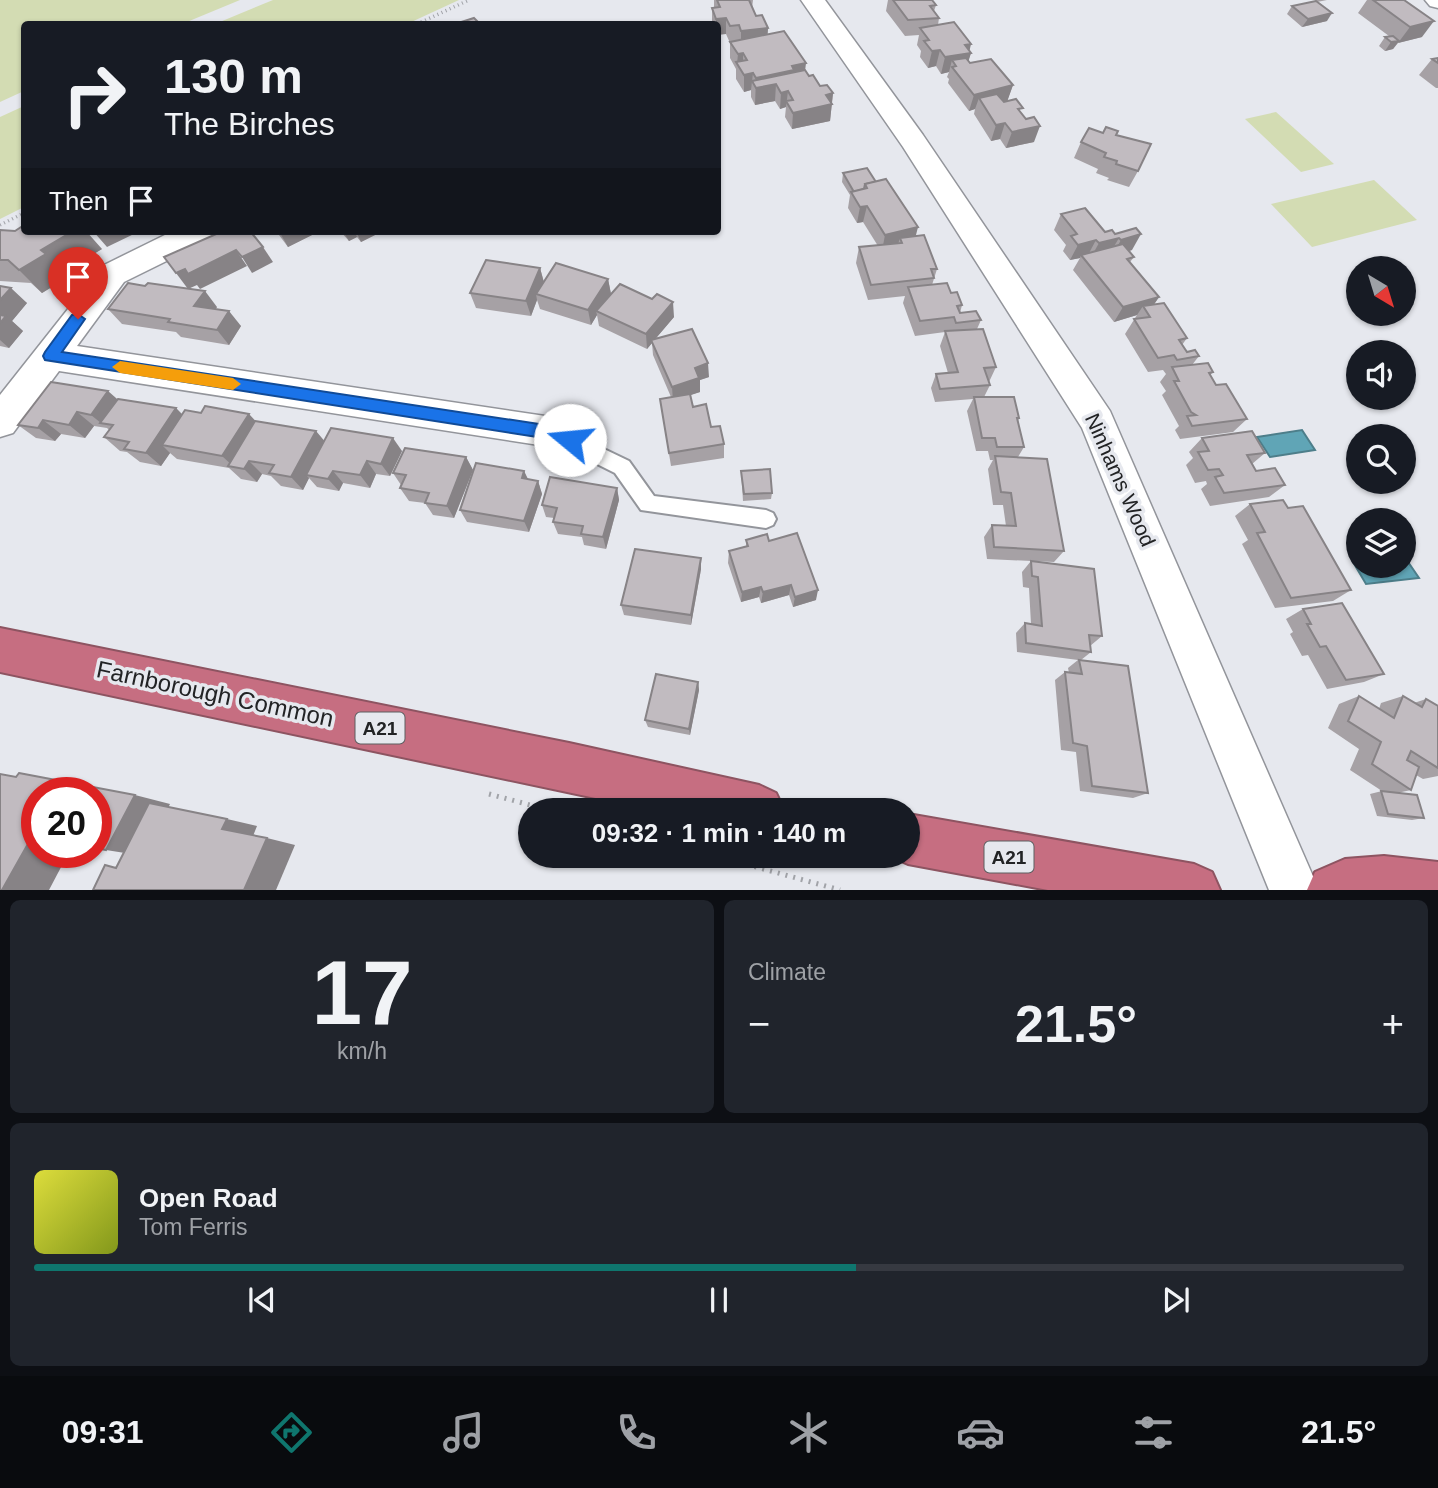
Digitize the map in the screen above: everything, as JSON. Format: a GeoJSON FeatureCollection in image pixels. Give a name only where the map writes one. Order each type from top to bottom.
{"type":"FeatureCollection","features":[{"type":"Feature","properties":{"kind":"highway","name":"Farnborough Common"},"geometry":{"type":"LineString","coordinates":[[0,650],[569,767],[706,798]]}},
{"type":"Feature","properties":{"kind":"highway","name":"A21"},"geometry":{"type":"LineString","coordinates":[[920,842],[1111,883],[1194,890]]}},
{"type":"Feature","properties":{"kind":"highway"},"geometry":{"type":"LineString","coordinates":[[1333,890],[1344,884],[1385,882],[1438,888]]}},
{"type":"Feature","properties":{"kind":"street","name":"Ninhams Wood"},"geometry":{"type":"LineString","coordinates":[[813,0],[914,141],[1097,422],[1294,890]]}},
{"type":"Feature","properties":{"kind":"street"},"geometry":{"type":"LineString","coordinates":[[0,422],[113,274],[192,235]]}},
{"type":"Feature","properties":{"kind":"street"},"geometry":{"type":"LineString","coordinates":[[50,356],[552,432]]}},
{"type":"Feature","properties":{"kind":"lane"},"geometry":{"type":"LineString","coordinates":[[552,432],[622,467],[648,504],[766,519]]}},
{"type":"Feature","properties":{"kind":"path"},"geometry":{"type":"LineString","coordinates":[[424,21],[469,0]]}},
{"type":"Feature","properties":{"kind":"path"},"geometry":{"type":"LineString","coordinates":[[0,225],[21,214]]}},
{"type":"Feature","properties":{"kind":"path"},"geometry":{"type":"LineString","coordinates":[[760,868],[840,890]]}},
{"type":"Feature","properties":{"kind":"green space"},"geometry":{"type":"Polygon","coordinates":[[[0,0],[240,0],[189,21],[21,21],[21,92],[0,102],[0,0]]]}},
{"type":"Feature","properties":{"kind":"green space"},"geometry":{"type":"Polygon","coordinates":[[[273,0],[459,0],[414,21],[222,21],[273,0]]]}},
{"type":"Feature","properties":{"kind":"green space"},"geometry":{"type":"Polygon","coordinates":[[[21,107],[21,208],[0,219],[0,117],[21,107]]]}},
{"type":"Feature","properties":{"kind":"green space"},"geometry":{"type":"Polygon","coordinates":[[[1276,112],[1334,164],[1301,172],[1245,119],[1276,112]]]}},
{"type":"Feature","properties":{"kind":"green space"},"geometry":{"type":"Polygon","coordinates":[[[1374,180],[1417,220],[1312,247],[1271,204],[1374,180]]]}},
{"type":"Feature","properties":{"kind":"water"},"geometry":{"type":"Polygon","coordinates":[[[1302,430],[1315,450],[1270,457],[1257,437],[1302,430]]]}},
{"type":"Feature","properties":{"kind":"water"},"geometry":{"type":"Polygon","coordinates":[[[1416,574],[1419,578],[1366,584],[1362,578],[1416,578],[1416,574]]]}},
{"type":"Feature","properties":{"kind":"building"},"geometry":{"type":"Polygon","coordinates":[[[717,0],[749,0],[756,16],[762,15],[768,28],[741,31],[739,25],[730,26],[726,18],[716,19],[712,8],[720,7],[717,0]]]}},
{"type":"Feature","properties":{"kind":"building"},"geometry":{"type":"Polygon","coordinates":[[[893,0],[932,0],[936,5],[930,6],[939,18],[908,20],[893,0]]]}},
{"type":"Feature","properties":{"kind":"building"},"geometry":{"type":"Polygon","coordinates":[[[1373,0],[1404,0],[1434,21],[1410,27],[1373,0]]]}},
{"type":"Feature","properties":{"kind":"building"},"geometry":{"type":"Polygon","coordinates":[[[1316,1],[1332,13],[1308,19],[1292,6],[1316,1]]]}},
{"type":"Feature","properties":{"kind":"building"},"geometry":{"type":"Polygon","coordinates":[[[954,22],[971,44],[965,45],[971,53],[945,57],[940,50],[932,51],[924,41],[929,40],[920,28],[954,22]]]}},
{"type":"Feature","properties":{"kind":"building"},"geometry":{"type":"Polygon","coordinates":[[[784,31],[806,63],[792,66],[794,70],[756,78],[753,73],[744,75],[736,62],[747,60],[743,53],[738,54],[730,42],[784,31]]]}},
{"type":"Feature","properties":{"kind":"building"},"geometry":{"type":"Polygon","coordinates":[[[1393,36],[1399,41],[1391,42],[1385,37],[1393,36]]]}},
{"type":"Feature","properties":{"kind":"building"},"geometry":{"type":"Polygon","coordinates":[[[966,58],[970,63],[991,59],[1013,85],[974,95],[952,67],[956,66],[952,60],[966,58]]]}},
{"type":"Feature","properties":{"kind":"building"},"geometry":{"type":"Polygon","coordinates":[[[805,70],[809,76],[813,75],[820,86],[827,85],[833,93],[826,95],[832,104],[793,113],[786,101],[793,100],[788,91],[781,93],[776,84],[756,88],[752,81],[805,70]]]}},
{"type":"Feature","properties":{"kind":"building"},"geometry":{"type":"Polygon","coordinates":[[[997,94],[1004,102],[1016,99],[1023,108],[1018,109],[1026,119],[1034,117],[1040,126],[1012,132],[1005,123],[996,125],[979,98],[997,94]]]}},
{"type":"Feature","properties":{"kind":"building"},"geometry":{"type":"Polygon","coordinates":[[[1106,127],[1118,131],[1116,135],[1151,144],[1138,171],[1116,164],[1117,161],[1104,157],[1106,153],[1081,142],[1089,128],[1103,133],[1106,127]]]}},
{"type":"Feature","properties":{"kind":"building"},"geometry":{"type":"Polygon","coordinates":[[[867,168],[876,182],[865,184],[864,189],[854,192],[843,173],[867,168]]]}},
{"type":"Feature","properties":{"kind":"building"},"geometry":{"type":"Polygon","coordinates":[[[886,179],[918,227],[885,235],[867,206],[860,207],[851,192],[867,188],[865,184],[886,179]]]}},
{"type":"Feature","properties":{"kind":"building"},"geometry":{"type":"Polygon","coordinates":[[[1085,208],[1105,232],[1112,230],[1115,234],[1136,228],[1141,234],[1121,240],[1119,238],[1099,243],[1096,240],[1078,245],[1071,236],[1077,234],[1061,214],[1085,208]]]}},
{"type":"Feature","properties":{"kind":"building"},"geometry":{"type":"Polygon","coordinates":[[[21,227],[21,235],[66,235],[41,250],[46,254],[19,270],[8,260],[0,260],[0,230],[15,231],[21,227]]]}},
{"type":"Feature","properties":{"kind":"building"},"geometry":{"type":"Polygon","coordinates":[[[214,235],[253,235],[263,247],[242,257],[236,250],[188,274],[185,269],[176,273],[164,257],[214,235]]]}},
{"type":"Feature","properties":{"kind":"building"},"geometry":{"type":"Polygon","coordinates":[[[924,235],[937,269],[931,269],[934,278],[871,285],[859,247],[902,243],[900,238],[924,235]]]}},
{"type":"Feature","properties":{"kind":"building"},"geometry":{"type":"Polygon","coordinates":[[[1123,244],[1134,257],[1127,259],[1159,297],[1123,307],[1081,255],[1123,244]]]}},
{"type":"Feature","properties":{"kind":"building"},"geometry":{"type":"Polygon","coordinates":[[[486,260],[540,268],[526,301],[470,293],[486,260]]]}},
{"type":"Feature","properties":{"kind":"building"},"geometry":{"type":"Polygon","coordinates":[[[556,263],[608,279],[588,310],[536,294],[556,263]]]}},
{"type":"Feature","properties":{"kind":"building"},"geometry":{"type":"Polygon","coordinates":[[[128,283],[205,291],[194,306],[229,311],[217,330],[108,309],[128,283]]]}},
{"type":"Feature","properties":{"kind":"building"},"geometry":{"type":"Polygon","coordinates":[[[947,283],[951,293],[957,292],[962,305],[957,306],[960,313],[976,311],[981,320],[956,323],[954,317],[920,321],[908,287],[947,283]]]}},
{"type":"Feature","properties":{"kind":"building"},"geometry":{"type":"Polygon","coordinates":[[[620,284],[652,299],[657,294],[673,302],[646,334],[596,311],[620,284]]]}},
{"type":"Feature","properties":{"kind":"building"},"geometry":{"type":"Polygon","coordinates":[[[0,286],[11,288],[0,300],[0,286]]]}},
{"type":"Feature","properties":{"kind":"building"},"geometry":{"type":"Polygon","coordinates":[[[1164,303],[1187,338],[1179,340],[1187,352],[1195,350],[1199,356],[1177,360],[1174,355],[1158,358],[1134,319],[1150,317],[1143,306],[1164,303]]]}},
{"type":"Feature","properties":{"kind":"building"},"geometry":{"type":"Polygon","coordinates":[[[692,329],[708,363],[695,368],[699,378],[672,387],[651,340],[692,329]]]}},
{"type":"Feature","properties":{"kind":"building"},"geometry":{"type":"Polygon","coordinates":[[[983,329],[996,367],[984,368],[990,385],[940,389],[936,374],[958,372],[945,331],[983,329]]]}},
{"type":"Feature","properties":{"kind":"building"},"geometry":{"type":"Polygon","coordinates":[[[1208,363],[1213,372],[1209,373],[1216,385],[1226,384],[1247,419],[1192,426],[1187,416],[1196,415],[1191,412],[1174,381],[1179,381],[1172,367],[1208,363]]]}},
{"type":"Feature","properties":{"kind":"building"},"geometry":{"type":"Polygon","coordinates":[[[51,382],[108,391],[91,415],[77,412],[69,425],[43,420],[38,428],[18,425],[51,382]]]}},
{"type":"Feature","properties":{"kind":"building"},"geometry":{"type":"Polygon","coordinates":[[[690,394],[693,407],[706,404],[711,427],[720,426],[724,444],[669,453],[660,399],[690,394]]]}},
{"type":"Feature","properties":{"kind":"building"},"geometry":{"type":"Polygon","coordinates":[[[974,397],[1014,397],[1024,447],[997,447],[995,438],[982,438],[974,397]]]}},
{"type":"Feature","properties":{"kind":"building"},"geometry":{"type":"Polygon","coordinates":[[[118,399],[176,408],[146,453],[124,449],[129,442],[104,437],[113,425],[100,423],[118,399]]]}},
{"type":"Feature","properties":{"kind":"building"},"geometry":{"type":"Polygon","coordinates":[[[205,406],[249,414],[222,456],[162,445],[185,410],[201,413],[205,406]]]}},
{"type":"Feature","properties":{"kind":"building"},"geometry":{"type":"Polygon","coordinates":[[[255,421],[316,431],[291,477],[269,473],[274,465],[249,461],[244,469],[228,466],[255,421]]]}},
{"type":"Feature","properties":{"kind":"building"},"geometry":{"type":"Polygon","coordinates":[[[331,428],[393,438],[381,464],[367,461],[360,475],[333,471],[328,479],[306,475],[331,428]]]}},
{"type":"Feature","properties":{"kind":"building"},"geometry":{"type":"Polygon","coordinates":[[[1252,431],[1265,453],[1247,455],[1256,471],[1275,468],[1285,485],[1224,493],[1215,477],[1223,475],[1219,469],[1208,470],[1198,452],[1209,451],[1202,438],[1252,431]]]}},
{"type":"Feature","properties":{"kind":"building"},"geometry":{"type":"Polygon","coordinates":[[[405,448],[466,457],[447,506],[425,503],[429,493],[400,488],[406,475],[393,473],[405,448]]]}},
{"type":"Feature","properties":{"kind":"building"},"geometry":{"type":"Polygon","coordinates":[[[995,456],[1047,459],[1064,551],[994,547],[992,525],[1016,526],[1011,493],[1001,492],[995,456]]]}},
{"type":"Feature","properties":{"kind":"building"},"geometry":{"type":"Polygon","coordinates":[[[476,463],[524,471],[522,478],[538,481],[524,521],[460,510],[476,463]]]}},
{"type":"Feature","properties":{"kind":"building"},"geometry":{"type":"Polygon","coordinates":[[[770,469],[772,493],[744,494],[741,471],[770,469]]]}},
{"type":"Feature","properties":{"kind":"building"},"geometry":{"type":"Polygon","coordinates":[[[550,477],[617,488],[603,537],[581,534],[583,526],[553,522],[557,508],[542,505],[550,477]]]}},
{"type":"Feature","properties":{"kind":"building"},"geometry":{"type":"Polygon","coordinates":[[[1283,500],[1288,508],[1303,506],[1351,590],[1291,598],[1257,533],[1265,532],[1250,504],[1283,500]]]}},
{"type":"Feature","properties":{"kind":"building"},"geometry":{"type":"Polygon","coordinates":[[[797,533],[818,590],[795,597],[791,585],[763,592],[761,587],[742,592],[729,551],[748,546],[746,540],[767,534],[769,541],[797,533]]]}},
{"type":"Feature","properties":{"kind":"building"},"geometry":{"type":"Polygon","coordinates":[[[635,549],[701,558],[691,615],[621,605],[635,549]]]}},
{"type":"Feature","properties":{"kind":"building"},"geometry":{"type":"Polygon","coordinates":[[[1031,561],[1094,569],[1102,636],[1089,635],[1091,652],[1026,643],[1025,623],[1042,626],[1038,577],[1032,576],[1031,561]]]}},
{"type":"Feature","properties":{"kind":"building"},"geometry":{"type":"Polygon","coordinates":[[[1342,603],[1384,674],[1346,680],[1326,646],[1320,647],[1307,624],[1311,624],[1303,609],[1342,603]]]}},
{"type":"Feature","properties":{"kind":"building"},"geometry":{"type":"Polygon","coordinates":[[[1079,660],[1128,666],[1148,793],[1092,786],[1087,746],[1073,743],[1065,672],[1082,674],[1079,660]]]}},
{"type":"Feature","properties":{"kind":"building"},"geometry":{"type":"Polygon","coordinates":[[[656,674],[698,682],[689,729],[645,720],[656,674]]]}},
{"type":"Feature","properties":{"kind":"building"},"geometry":{"type":"Polygon","coordinates":[[[1359,696],[1394,718],[1403,696],[1422,707],[1426,699],[1438,706],[1438,768],[1411,751],[1407,760],[1419,767],[1411,790],[1372,764],[1381,742],[1348,721],[1359,696]]]}},
{"type":"Feature","properties":{"kind":"building"},"geometry":{"type":"Polygon","coordinates":[[[19,773],[40,777],[21,777],[21,856],[0,890],[0,774],[16,777],[19,773]]]}},
{"type":"Feature","properties":{"kind":"building"},"geometry":{"type":"Polygon","coordinates":[[[112,791],[135,795],[112,839],[112,791]]]}},
{"type":"Feature","properties":{"kind":"building"},"geometry":{"type":"Polygon","coordinates":[[[1381,791],[1417,795],[1424,818],[1388,814],[1381,791]]]}},
{"type":"Feature","properties":{"kind":"building"},"geometry":{"type":"Polygon","coordinates":[[[149,803],[227,819],[222,829],[267,838],[244,890],[93,890],[104,868],[116,868],[149,803]]]}},
{"type":"Feature","properties":{"kind":"slow traffic"},"geometry":{"type":"LineString","coordinates":[[120,367],[233,384]]}},
{"type":"Feature","properties":{"kind":"route"},"geometry":{"type":"LineString","coordinates":[[78,319],[50,356],[552,432],[570,440]]}}]}
